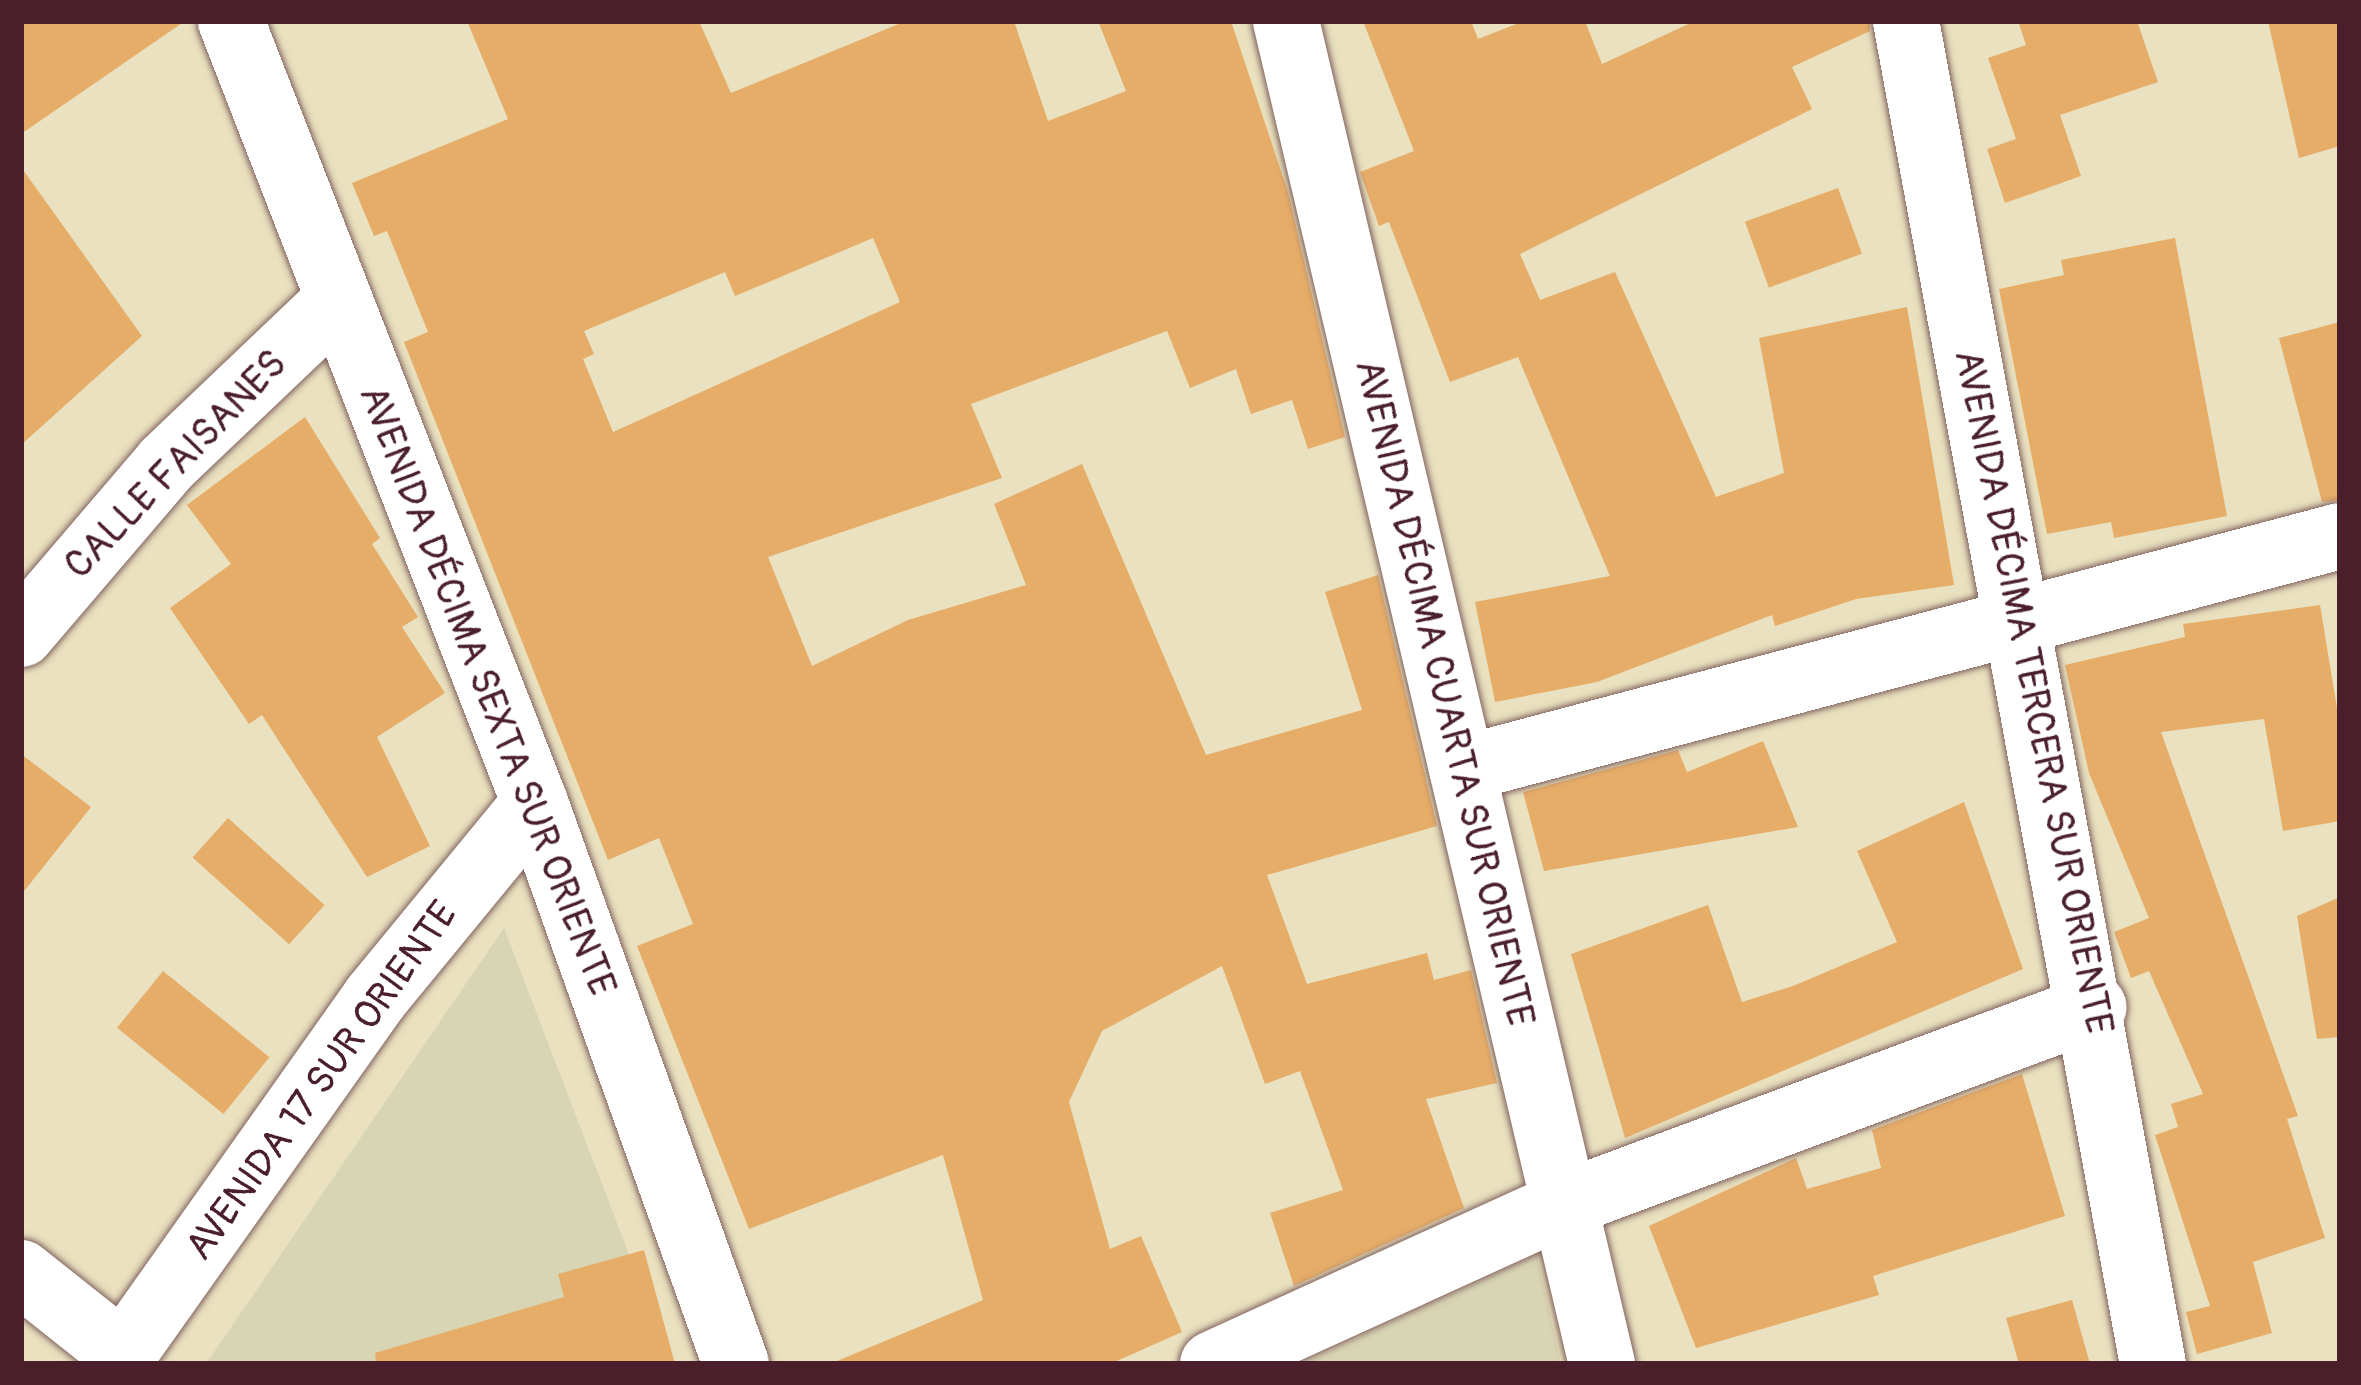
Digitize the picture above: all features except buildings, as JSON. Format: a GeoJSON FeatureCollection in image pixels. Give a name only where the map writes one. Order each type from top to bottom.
{"type":"FeatureCollection","features":[{"type":"Feature","properties":{"kind":"street","name":"AVENIDA DÉCIMA SEXTA SUR ORIENTE"},"geometry":{"type":"LineString","coordinates":[[231,21],[535,803],[736,1364]]}},
{"type":"Feature","properties":{"kind":"street","name":"AVENIDA DÉCIMA CUARTA SUR ORIENTE"},"geometry":{"type":"LineString","coordinates":[[1286,21],[1602,1364]]}},
{"type":"Feature","properties":{"kind":"street","name":"AVENIDA DÉCIMA TERCERA SUR ORIENTE"},"geometry":{"type":"LineString","coordinates":[[1906,21],[2094,1007],[2153,1364]]}},
{"type":"Feature","properties":{"kind":"street","name":"CALLE FAISANES"},"geometry":{"type":"LineString","coordinates":[[21,634],[166,464],[337,301]]}},
{"type":"Feature","properties":{"kind":"street"},"geometry":{"type":"LineString","coordinates":[[1462,769],[2020,614],[2340,536]]}},
{"type":"Feature","properties":{"kind":"street","name":"AVENIDA 17 SUR ORIENTE"},"geometry":{"type":"LineString","coordinates":[[120,1359],[375,998],[535,803]]}},
{"type":"Feature","properties":{"kind":"street"},"geometry":{"type":"LineString","coordinates":[[1214,1364],[1564,1204],[2094,1007]]}},
{"type":"Feature","properties":{"kind":"street"},"geometry":{"type":"LineString","coordinates":[[21,1273],[120,1359]]}},
{"type":"Feature","properties":{"kind":"shaded area"},"geometry":{"type":"Polygon","coordinates":[[[504,928],[671,1364],[206,1364],[504,928]]]}},
{"type":"Feature","properties":{"kind":"shaded area"},"geometry":{"type":"Polygon","coordinates":[[[1537,1255],[1561,1364],[1302,1364],[1537,1255]]]}}]}
